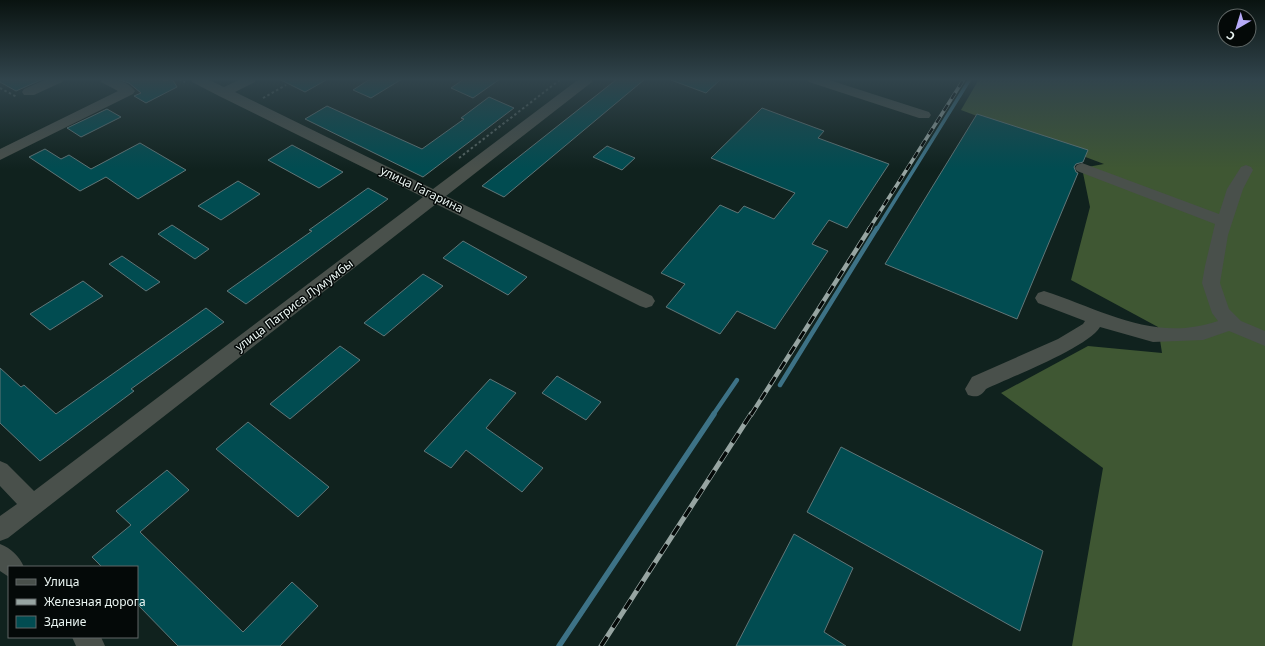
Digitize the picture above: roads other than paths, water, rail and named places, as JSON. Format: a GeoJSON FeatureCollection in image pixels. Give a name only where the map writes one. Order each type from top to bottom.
{"type":"FeatureCollection","features":[{"type":"Feature","properties":{"kind":"street"},"geometry":{"type":"LineString","coordinates":[[0,155],[92,109]]}},
{"type":"Feature","properties":{"kind":"street","name":"улица Гагарина"},"geometry":{"type":"LineString","coordinates":[[257,109],[436,196],[646,301]]}},
{"type":"Feature","properties":{"kind":"street","name":"улица Патриса Лумумбы"},"geometry":{"type":"LineString","coordinates":[[0,530],[548,109]]}},
{"type":"Feature","properties":{"kind":"street"},"geometry":{"type":"LineString","coordinates":[[906,109],[924,115]]}},
{"type":"Feature","properties":{"kind":"street"},"geometry":{"type":"LineString","coordinates":[[1082,168],[1225,222]]}},
{"type":"Feature","properties":{"kind":"street"},"geometry":{"type":"LineString","coordinates":[[1246,170],[1235,189],[1213,266],[1211,283],[1221,313],[1235,326],[1265,339]]}},
{"type":"Feature","properties":{"kind":"street"},"geometry":{"type":"LineString","coordinates":[[1044,298],[1096,318],[1153,335],[1203,333],[1231,323]]}},
{"type":"Feature","properties":{"kind":"street"},"geometry":{"type":"LineString","coordinates":[[975,389],[979,383],[1065,344],[1089,329],[1096,318]]}},
{"type":"Feature","properties":{"kind":"street"},"geometry":{"type":"LineString","coordinates":[[0,471],[32,504]]}},
{"type":"Feature","properties":{"kind":"street"},"geometry":{"type":"LineString","coordinates":[[0,555],[11,566]]}},
{"type":"Feature","properties":{"kind":"street"},"geometry":{"type":"LineString","coordinates":[[85,638],[93,646]]}},
{"type":"Feature","properties":{"kind":"waterway"},"geometry":{"type":"LineString","coordinates":[[877,229],[951,109]]}},
{"type":"Feature","properties":{"kind":"waterway"},"geometry":{"type":"LineString","coordinates":[[780,385],[877,228]]}},
{"type":"Feature","properties":{"kind":"waterway"},"geometry":{"type":"LineString","coordinates":[[713,415],[737,380]]}},
{"type":"Feature","properties":{"kind":"waterway"},"geometry":{"type":"LineString","coordinates":[[559,646],[714,414]]}},
{"type":"Feature","properties":{"kind":"railway"},"geometry":{"type":"LineString","coordinates":[[869,229],[945,109]]}},
{"type":"Feature","properties":{"kind":"railway"},"geometry":{"type":"LineString","coordinates":[[751,415],[870,228]]}},
{"type":"Feature","properties":{"kind":"railway"},"geometry":{"type":"LineString","coordinates":[[601,646],[751,414]]}}]}
